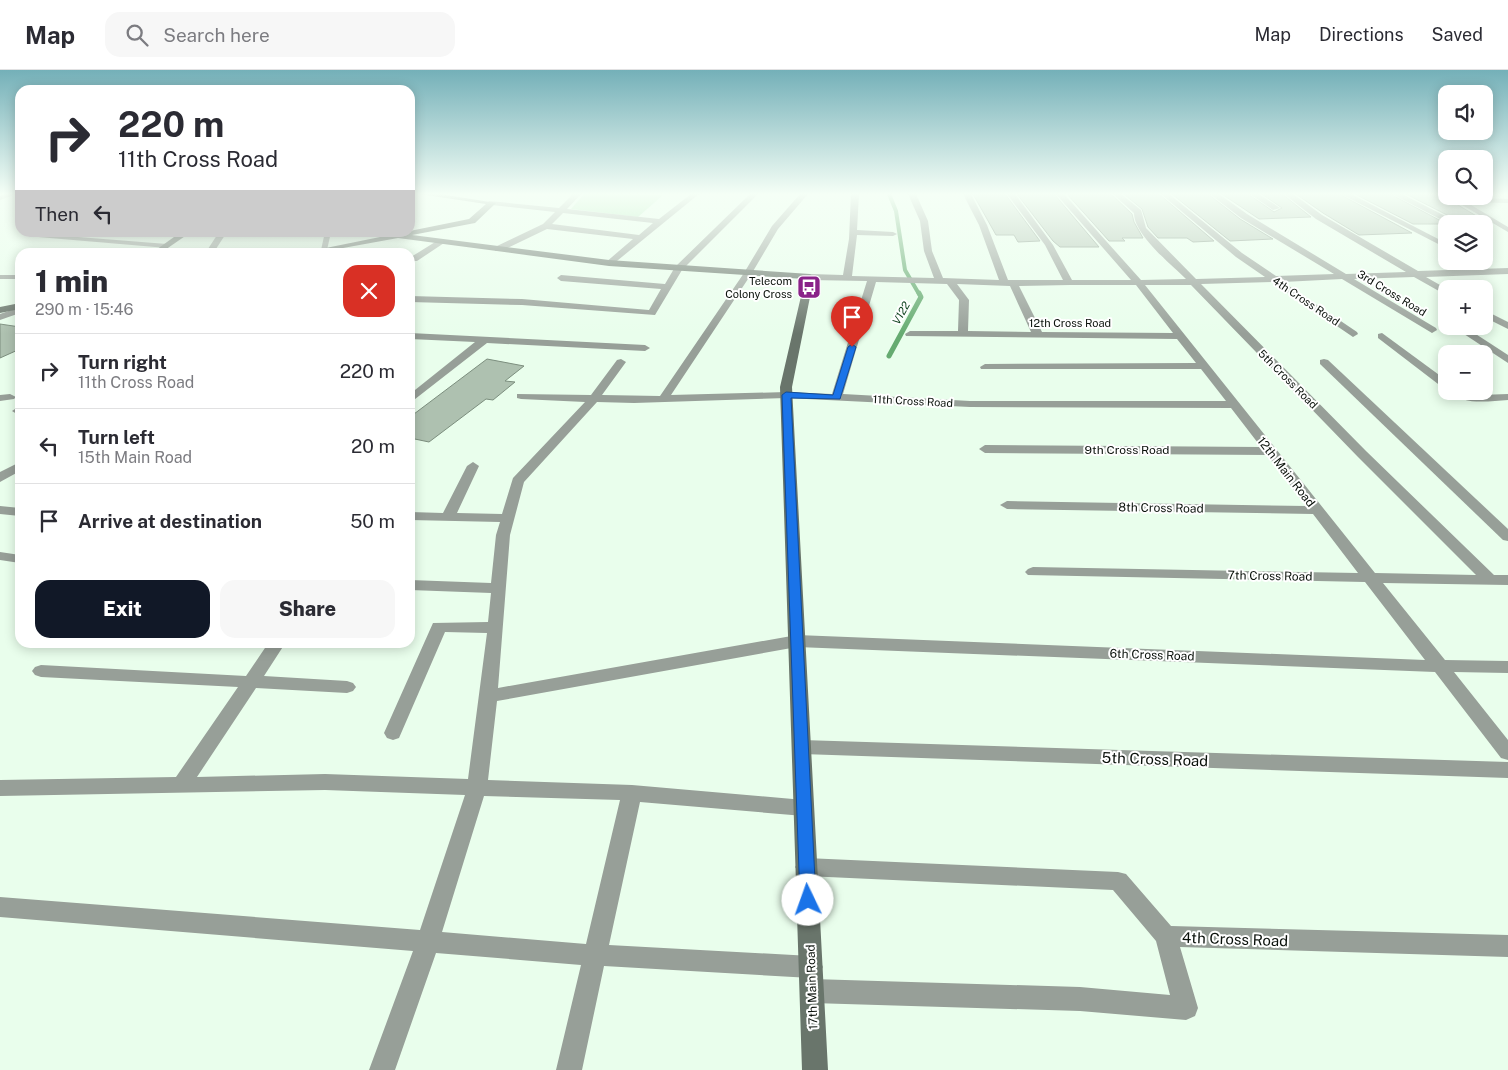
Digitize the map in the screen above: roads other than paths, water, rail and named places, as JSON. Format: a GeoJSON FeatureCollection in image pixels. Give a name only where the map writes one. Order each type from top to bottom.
{"type":"FeatureCollection","features":[{"type":"Feature","properties":{"kind":"street"},"geometry":{"type":"LineString","coordinates":[[163,248],[174,241]]}},
{"type":"Feature","properties":{"kind":"street"},"geometry":{"type":"LineString","coordinates":[[335,248],[375,241]]}},
{"type":"Feature","properties":{"kind":"street"},"geometry":{"type":"LineString","coordinates":[[415,258],[443,241],[609,263],[678,269],[810,277],[904,280],[1069,283],[1192,282],[1508,271]]}},
{"type":"Feature","properties":{"kind":"street"},"geometry":{"type":"LineString","coordinates":[[498,248],[514,241]]}},
{"type":"Feature","properties":{"kind":"street"},"geometry":{"type":"LineString","coordinates":[[609,263],[638,241]]}},
{"type":"Feature","properties":{"kind":"street"},"geometry":{"type":"LineString","coordinates":[[415,299],[522,302],[652,313],[678,269],[707,241]]}},
{"type":"Feature","properties":{"kind":"street"},"geometry":{"type":"LineString","coordinates":[[663,399],[748,273],[767,241]]}},
{"type":"Feature","properties":{"kind":"street"},"geometry":{"type":"LineString","coordinates":[[847,278],[851,241]]}},
{"type":"Feature","properties":{"kind":"street"},"geometry":{"type":"LineString","coordinates":[[927,241],[928,251],[945,281],[964,300],[963,335]]}},
{"type":"Feature","properties":{"kind":"street"},"geometry":{"type":"LineString","coordinates":[[991,241],[1008,282],[1038,336]]}},
{"type":"Feature","properties":{"kind":"street"},"geometry":{"type":"LineString","coordinates":[[1047,241],[1069,283]]}},
{"type":"Feature","properties":{"kind":"street","name":"12th Main Road"},"geometry":{"type":"LineString","coordinates":[[1101,241],[1138,282],[1232,405],[1508,753]]}},
{"type":"Feature","properties":{"kind":"street","name":"5th Cross Road"},"geometry":{"type":"LineString","coordinates":[[1153,241],[1490,580]]}},
{"type":"Feature","properties":{"kind":"street","name":"4th Cross Road"},"geometry":{"type":"LineString","coordinates":[[1224,241],[1273,279],[1354,334]]}},
{"type":"Feature","properties":{"kind":"street","name":"3rd Cross Road"},"geometry":{"type":"LineString","coordinates":[[1284,241],[1432,330]]}},
{"type":"Feature","properties":{"kind":"street"},"geometry":{"type":"LineString","coordinates":[[1357,241],[1438,288]]}},
{"type":"Feature","properties":{"kind":"street"},"geometry":{"type":"LineString","coordinates":[[1495,271],[1508,278]]}},
{"type":"Feature","properties":{"kind":"street","name":"17th Main Road"},"geometry":{"type":"LineString","coordinates":[[810,277],[810,286],[786,387],[786,395],[816,1070]]}},
{"type":"Feature","properties":{"kind":"street"},"geometry":{"type":"LineString","coordinates":[[561,278],[668,287]]}},
{"type":"Feature","properties":{"kind":"street"},"geometry":{"type":"LineString","coordinates":[[836,398],[872,279]]}},
{"type":"Feature","properties":{"kind":"street"},"geometry":{"type":"LineString","coordinates":[[0,310],[15,308]]}},
{"type":"Feature","properties":{"kind":"street"},"geometry":{"type":"LineString","coordinates":[[0,317],[15,310]]}},
{"type":"Feature","properties":{"kind":"street"},"geometry":{"type":"LineString","coordinates":[[1493,318],[1508,326]]}},
{"type":"Feature","properties":{"kind":"street","name":"12th Cross Road"},"geometry":{"type":"LineString","coordinates":[[910,334],[1178,336]]}},
{"type":"Feature","properties":{"kind":"street"},"geometry":{"type":"LineString","coordinates":[[1472,335],[1508,360]]}},
{"type":"Feature","properties":{"kind":"street"},"geometry":{"type":"LineString","coordinates":[[415,336],[645,348]]}},
{"type":"Feature","properties":{"kind":"street"},"geometry":{"type":"LineString","coordinates":[[1382,336],[1438,379]]}},
{"type":"Feature","properties":{"kind":"street"},"geometry":{"type":"LineString","coordinates":[[415,396],[484,340]]}},
{"type":"Feature","properties":{"kind":"street"},"geometry":{"type":"LineString","coordinates":[[382,1070],[428,942],[477,787],[489,696],[503,535],[518,481],[593,400],[621,362]]}},
{"type":"Feature","properties":{"kind":"street"},"geometry":{"type":"LineString","coordinates":[[1324,362],[1508,537]]}},
{"type":"Feature","properties":{"kind":"street"},"geometry":{"type":"LineString","coordinates":[[985,367],[1202,366]]}},
{"type":"Feature","properties":{"kind":"street","name":"11th Cross Road"},"geometry":{"type":"LineString","coordinates":[[521,396],[593,400],[786,395],[970,404],[1232,405]]}},
{"type":"Feature","properties":{"kind":"street"},"geometry":{"type":"LineString","coordinates":[[1493,397],[1508,397]]}},
{"type":"Feature","properties":{"kind":"street","name":"9th Cross Road"},"geometry":{"type":"LineString","coordinates":[[985,449],[1269,451]]}},
{"type":"Feature","properties":{"kind":"street"},"geometry":{"type":"LineString","coordinates":[[448,517],[473,466]]}},
{"type":"Feature","properties":{"kind":"street"},"geometry":{"type":"LineString","coordinates":[[0,478],[15,469]]}},
{"type":"Feature","properties":{"kind":"street","name":"8th Cross Road"},"geometry":{"type":"LineString","coordinates":[[1007,505],[1316,510]]}},
{"type":"Feature","properties":{"kind":"street"},"geometry":{"type":"LineString","coordinates":[[0,510],[15,512]]}},
{"type":"Feature","properties":{"kind":"street"},"geometry":{"type":"LineString","coordinates":[[415,516],[508,518]]}},
{"type":"Feature","properties":{"kind":"street"},"geometry":{"type":"LineString","coordinates":[[0,556],[15,558]]}},
{"type":"Feature","properties":{"kind":"street","name":"7th Cross Road"},"geometry":{"type":"LineString","coordinates":[[1033,572],[1508,580]]}},
{"type":"Feature","properties":{"kind":"street"},"geometry":{"type":"LineString","coordinates":[[415,586],[499,588]]}},
{"type":"Feature","properties":{"kind":"street"},"geometry":{"type":"LineString","coordinates":[[393,733],[439,627],[495,628]]}},
{"type":"Feature","properties":{"kind":"street","name":"6th Cross Road"},"geometry":{"type":"LineString","coordinates":[[489,696],[797,641],[1438,666],[1508,666]]}},
{"type":"Feature","properties":{"kind":"street"},"geometry":{"type":"LineString","coordinates":[[182,784],[274,648]]}},
{"type":"Feature","properties":{"kind":"street"},"geometry":{"type":"LineString","coordinates":[[40,671],[250,684],[347,687]]}},
{"type":"Feature","properties":{"kind":"street","name":"5th Cross Road"},"geometry":{"type":"LineString","coordinates":[[802,747],[1508,770]]}},
{"type":"Feature","properties":{"kind":"street"},"geometry":{"type":"LineString","coordinates":[[0,788],[325,782],[632,793],[804,808]]}},
{"type":"Feature","properties":{"kind":"street"},"geometry":{"type":"LineString","coordinates":[[569,1070],[632,793]]}},
{"type":"Feature","properties":{"kind":"street","name":"4th Cross Road"},"geometry":{"type":"LineString","coordinates":[[806,867],[1118,881],[1166,936],[1508,946]]}},
{"type":"Feature","properties":{"kind":"street"},"geometry":{"type":"LineString","coordinates":[[0,907],[595,955],[811,979],[1186,1008],[1166,936]]}},
{"type":"Feature","properties":{"kind":"lane"},"geometry":{"type":"LineString","coordinates":[[99,241],[166,246]]}},
{"type":"Feature","properties":{"kind":"lane"},"geometry":{"type":"LineString","coordinates":[[0,277],[15,277]]}},
{"type":"Feature","properties":{"kind":"waterway","name":"V122"},"geometry":{"type":"LineString","coordinates":[[901,241],[905,270],[919,294]]}},
{"type":"Feature","properties":{"kind":"waterway","name":"V122"},"geometry":{"type":"LineString","coordinates":[[889,356],[921,297],[919,293]]}},
{"type":"Feature","properties":{"kind":"place","name":"Telecom Colony Cross"},"geometry":{"type":"Point","coordinates":[809,287]}}]}
